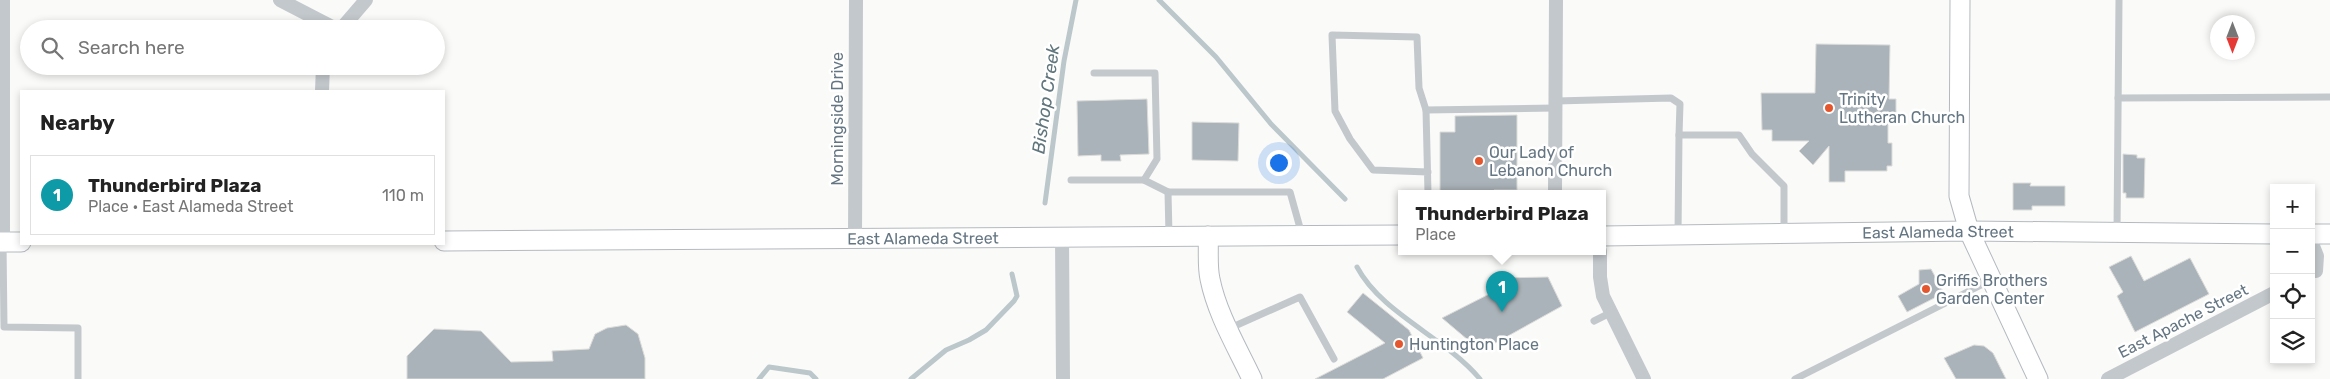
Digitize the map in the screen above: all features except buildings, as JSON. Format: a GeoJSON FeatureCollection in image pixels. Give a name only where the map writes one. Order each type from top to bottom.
{"type":"FeatureCollection","features":[{"type":"Feature","properties":{"kind":"main road"},"geometry":{"type":"LineString","coordinates":[[1960,0],[1959,196],[1969,231],[2038,379]]}},
{"type":"Feature","properties":{"kind":"main road","name":"East Alameda Street"},"geometry":{"type":"LineString","coordinates":[[1606,236],[1969,231],[2270,234]]}},
{"type":"Feature","properties":{"kind":"main road"},"geometry":{"type":"LineString","coordinates":[[2315,234],[2330,234]]}},
{"type":"Feature","properties":{"kind":"main road","name":"East Alameda Street"},"geometry":{"type":"LineString","coordinates":[[445,241],[1398,235]]}},
{"type":"Feature","properties":{"kind":"main road"},"geometry":{"type":"LineString","coordinates":[[1208,236],[1210,277],[1228,329],[1252,379]]}},
{"type":"Feature","properties":{"kind":"street"},"geometry":{"type":"LineString","coordinates":[[3,0],[8,242]]}},
{"type":"Feature","properties":{"kind":"street"},"geometry":{"type":"LineString","coordinates":[[280,0],[319,20]]}},
{"type":"Feature","properties":{"kind":"street"},"geometry":{"type":"LineString","coordinates":[[349,20],[366,0]]}},
{"type":"Feature","properties":{"kind":"street","name":"Morningside Drive"},"geometry":{"type":"LineString","coordinates":[[854,239],[856,0]]}},
{"type":"Feature","properties":{"kind":"street"},"geometry":{"type":"LineString","coordinates":[[1555,190],[1556,0]]}},
{"type":"Feature","properties":{"kind":"street"},"geometry":{"type":"LineString","coordinates":[[322,90],[323,75]]}},
{"type":"Feature","properties":{"kind":"street"},"geometry":{"type":"LineString","coordinates":[[1062,237],[1063,379]]}},
{"type":"Feature","properties":{"kind":"street"},"geometry":{"type":"LineString","coordinates":[[2315,251],[2317,256],[2315,267]]}},
{"type":"Feature","properties":{"kind":"street"},"geometry":{"type":"LineString","coordinates":[[1600,255],[1600,287],[1610,313],[1644,379]]}},
{"type":"Feature","properties":{"kind":"street"},"geometry":{"type":"LineString","coordinates":[[2315,272],[2330,264]]}},
{"type":"Feature","properties":{"kind":"street","name":"East Apache Street"},"geometry":{"type":"LineString","coordinates":[[2108,379],[2270,295]]}},
{"type":"Feature","properties":{"kind":"lane"},"geometry":{"type":"LineString","coordinates":[[2118,231],[2119,0]]}},
{"type":"Feature","properties":{"kind":"lane"},"geometry":{"type":"LineString","coordinates":[[1428,172],[1373,170],[1350,139],[1335,111],[1332,35],[1417,37],[1419,88],[1426,110],[1428,172],[1428,190]]}},
{"type":"Feature","properties":{"kind":"lane"},"geometry":{"type":"LineString","coordinates":[[1094,73],[1155,73],[1157,159],[1144,180]]}},
{"type":"Feature","properties":{"kind":"lane"},"geometry":{"type":"LineString","coordinates":[[2118,98],[2330,97]]}},
{"type":"Feature","properties":{"kind":"lane"},"geometry":{"type":"LineString","coordinates":[[1426,110],[1671,98],[1680,104],[1678,235]]}},
{"type":"Feature","properties":{"kind":"lane"},"geometry":{"type":"LineString","coordinates":[[1679,135],[1740,135],[1752,154],[1784,186],[1784,233]]}},
{"type":"Feature","properties":{"kind":"lane"},"geometry":{"type":"LineString","coordinates":[[1071,180],[1144,180],[1168,192],[1290,192],[1302,236]]}},
{"type":"Feature","properties":{"kind":"lane"},"geometry":{"type":"LineString","coordinates":[[1168,192],[1169,236]]}},
{"type":"Feature","properties":{"kind":"lane"},"geometry":{"type":"LineString","coordinates":[[8,242],[4,327],[78,328],[78,379]]}},
{"type":"Feature","properties":{"kind":"lane"},"geometry":{"type":"LineString","coordinates":[[1796,379],[1992,280]]}},
{"type":"Feature","properties":{"kind":"lane"},"geometry":{"type":"LineString","coordinates":[[1228,329],[1300,297],[1334,359]]}},
{"type":"Feature","properties":{"kind":"lane"},"geometry":{"type":"LineString","coordinates":[[1594,321],[1610,313]]}},
{"type":"Feature","properties":{"kind":"waterway","name":"Bishop Creek"},"geometry":{"type":"LineString","coordinates":[[1045,203],[1064,61],[1076,0]]}},
{"type":"Feature","properties":{"kind":"waterway"},"geometry":{"type":"LineString","coordinates":[[1159,0],[1216,57],[1271,124],[1345,199]]}},
{"type":"Feature","properties":{"kind":"waterway"},"geometry":{"type":"LineString","coordinates":[[1357,267],[1368,284],[1382,298],[1450,350],[1480,379]]}},
{"type":"Feature","properties":{"kind":"waterway","name":"Bishop Creek"},"geometry":{"type":"LineString","coordinates":[[911,379],[946,350],[986,330],[1014,301],[1017,296],[1012,274]]}},
{"type":"Feature","properties":{"kind":"waterway","name":"Bishop Creek"},"geometry":{"type":"LineString","coordinates":[[759,379],[769,367],[810,373],[816,379]]}},
{"type":"Feature","properties":{"kind":"place","name":"Trinity Lutheran Church"},"geometry":{"type":"Point","coordinates":[1829,108]}},
{"type":"Feature","properties":{"kind":"place","name":"Our Lady of Lebanon Church"},"geometry":{"type":"Point","coordinates":[1479,161]}},
{"type":"Feature","properties":{"kind":"place","name":"Griffis Brothers Garden Center"},"geometry":{"type":"Point","coordinates":[1926,289]}},
{"type":"Feature","properties":{"kind":"place","name":"Thunderbird Plaza"},"geometry":{"type":"Point","coordinates":[1502,312]}},
{"type":"Feature","properties":{"kind":"place","name":"Huntington Place"},"geometry":{"type":"Point","coordinates":[1399,344]}}]}
